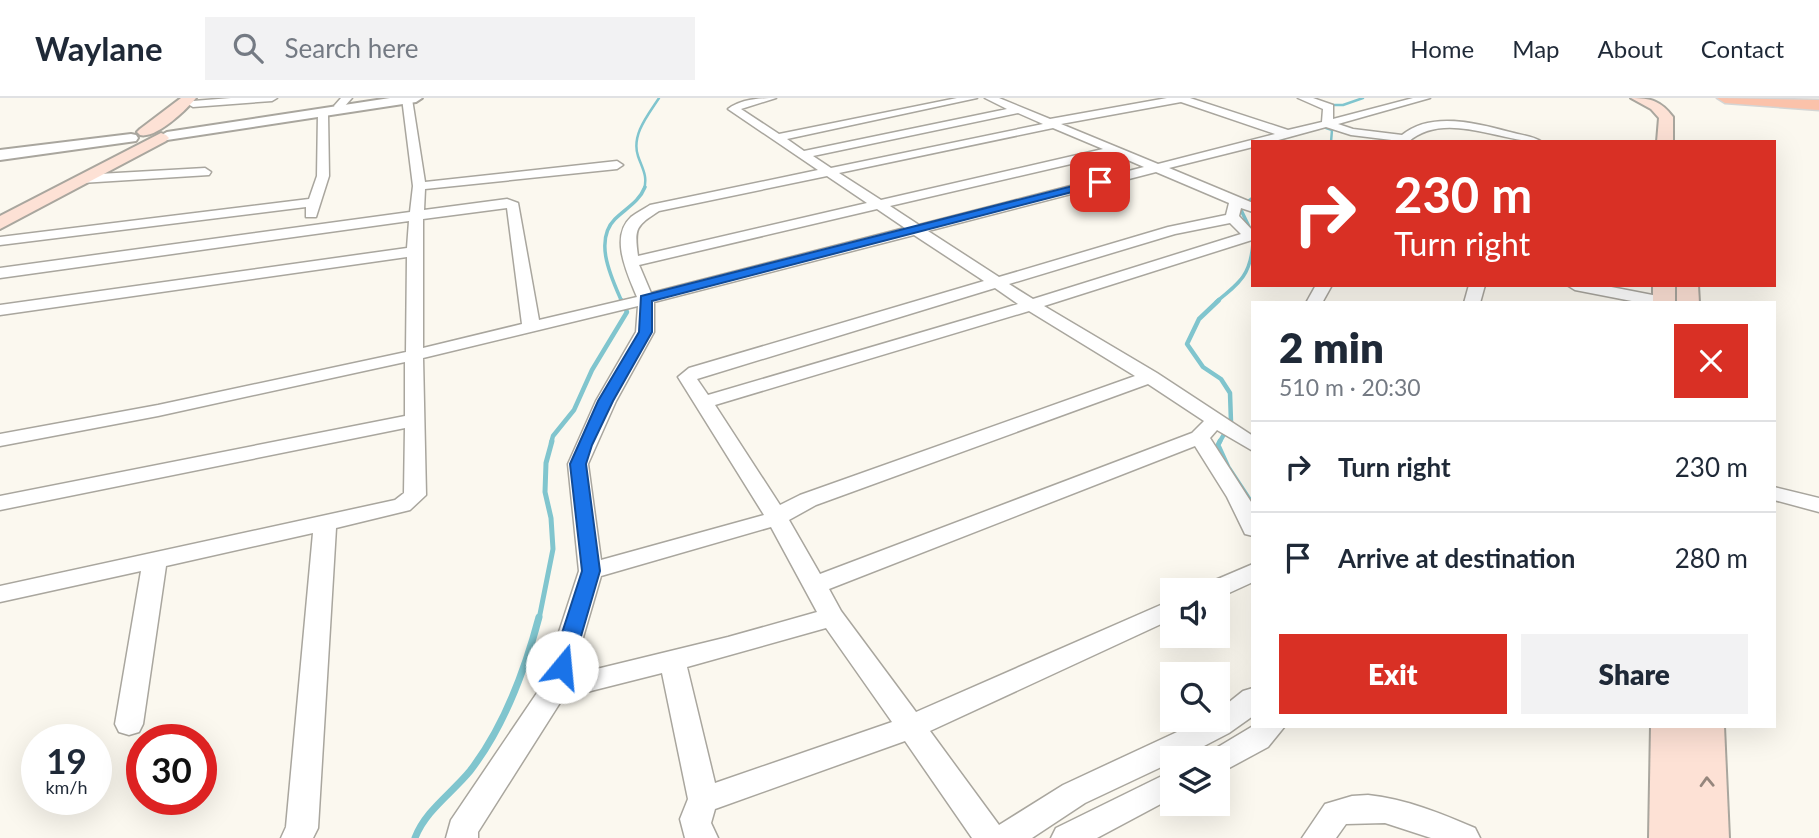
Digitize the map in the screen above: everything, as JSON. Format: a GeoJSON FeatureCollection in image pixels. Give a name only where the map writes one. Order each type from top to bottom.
{"type":"FeatureCollection","features":[{"type":"Feature","properties":{"kind":"main road"},"geometry":{"type":"LineString","coordinates":[[1638,98],[1656,106],[1666,117],[1665,140]]}},
{"type":"Feature","properties":{"kind":"main road"},"geometry":{"type":"LineString","coordinates":[[1656,98],[1670,106],[1678,120],[1680,140]]}},
{"type":"Feature","properties":{"kind":"main road"},"geometry":{"type":"LineString","coordinates":[[1725,98],[1819,103]]}},
{"type":"Feature","properties":{"kind":"main road"},"geometry":{"type":"LineString","coordinates":[[1774,98],[1819,103]]}},
{"type":"Feature","properties":{"kind":"main road"},"geometry":{"type":"LineString","coordinates":[[0,223],[152,135],[172,114],[193,100]]}},
{"type":"Feature","properties":{"kind":"main road"},"geometry":{"type":"LineString","coordinates":[[0,216],[152,135]]}},
{"type":"Feature","properties":{"kind":"main road"},"geometry":{"type":"LineString","coordinates":[[1670,728],[1670,838]]}},
{"type":"Feature","properties":{"kind":"main road"},"geometry":{"type":"LineString","coordinates":[[1705,728],[1708,838]]}},
{"type":"Feature","properties":{"kind":"street"},"geometry":{"type":"LineString","coordinates":[[193,100],[272,98]]}},
{"type":"Feature","properties":{"kind":"street"},"geometry":{"type":"LineString","coordinates":[[152,135],[343,102],[391,98]]}},
{"type":"Feature","properties":{"kind":"street"},"geometry":{"type":"LineString","coordinates":[[771,98],[742,104],[733,109],[827,173],[1150,377],[1218,422],[1251,448]]}},
{"type":"Feature","properties":{"kind":"street"},"geometry":{"type":"LineString","coordinates":[[775,138],[972,98]]}},
{"type":"Feature","properties":{"kind":"street"},"geometry":{"type":"LineString","coordinates":[[990,98],[1152,168],[1234,209],[1251,208]]}},
{"type":"Feature","properties":{"kind":"street"},"geometry":{"type":"LineString","coordinates":[[462,838],[462,830],[554,690],[591,571],[578,464],[584,445],[606,401],[645,332],[643,299],[631,262],[628,234],[635,221],[655,208],[1182,98],[1287,134]]}},
{"type":"Feature","properties":{"kind":"street"},"geometry":{"type":"LineString","coordinates":[[1303,98],[1329,107],[1327,124]]}},
{"type":"Feature","properties":{"kind":"street"},"geometry":{"type":"LineString","coordinates":[[1263,140],[1425,98]]}},
{"type":"Feature","properties":{"kind":"street"},"geometry":{"type":"LineString","coordinates":[[0,155],[411,99],[419,186],[414,251],[415,495],[402,505],[0,594]]}},
{"type":"Feature","properties":{"kind":"street"},"geometry":{"type":"LineString","coordinates":[[801,155],[1019,110]]}},
{"type":"Feature","properties":{"kind":"street"},"geometry":{"type":"LineString","coordinates":[[303,233],[323,176],[323,113]]}},
{"type":"Feature","properties":{"kind":"street"},"geometry":{"type":"LineString","coordinates":[[1327,124],[1351,132],[1401,140],[1418,127],[1441,124],[1525,140]]}},
{"type":"Feature","properties":{"kind":"street"},"geometry":{"type":"LineString","coordinates":[[0,440],[223,399],[416,356],[1251,143]]}},
{"type":"Feature","properties":{"kind":"street"},"geometry":{"type":"LineString","coordinates":[[631,262],[1112,151]]}},
{"type":"Feature","properties":{"kind":"street"},"geometry":{"type":"LineString","coordinates":[[419,186],[617,165]]}},
{"type":"Feature","properties":{"kind":"street"},"geometry":{"type":"LineString","coordinates":[[81,178],[205,172]]}},
{"type":"Feature","properties":{"kind":"street"},"geometry":{"type":"LineString","coordinates":[[0,241],[316,202]]}},
{"type":"Feature","properties":{"kind":"street"},"geometry":{"type":"LineString","coordinates":[[0,273],[417,217],[498,203],[513,206],[531,326]]}},
{"type":"Feature","properties":{"kind":"street"},"geometry":{"type":"LineString","coordinates":[[990,838],[832,617],[777,518],[687,377],[695,372],[1172,230],[1214,223],[1234,209]]}},
{"type":"Feature","properties":{"kind":"street"},"geometry":{"type":"LineString","coordinates":[[705,402],[1247,237],[1248,234],[1234,209]]}},
{"type":"Feature","properties":{"kind":"street"},"geometry":{"type":"LineString","coordinates":[[0,310],[414,251]]}},
{"type":"Feature","properties":{"kind":"street"},"geometry":{"type":"LineString","coordinates":[[1585,287],[1660,301]]}},
{"type":"Feature","properties":{"kind":"street"},"geometry":{"type":"LineString","coordinates":[[591,571],[777,518],[807,500],[1150,377]]}},
{"type":"Feature","properties":{"kind":"street"},"geometry":{"type":"LineString","coordinates":[[0,503],[415,420]]}},
{"type":"Feature","properties":{"kind":"street"},"geometry":{"type":"LineString","coordinates":[[813,586],[1199,437],[1218,422]]}},
{"type":"Feature","properties":{"kind":"street"},"geometry":{"type":"LineString","coordinates":[[1199,437],[1238,497],[1251,525]]}},
{"type":"Feature","properties":{"kind":"street"},"geometry":{"type":"LineString","coordinates":[[1776,494],[1819,505]]}},
{"type":"Feature","properties":{"kind":"street"},"geometry":{"type":"LineString","coordinates":[[297,838],[302,828],[326,523]]}},
{"type":"Feature","properties":{"kind":"street"},"geometry":{"type":"LineString","coordinates":[[129,724],[155,560]]}},
{"type":"Feature","properties":{"kind":"street"},"geometry":{"type":"LineString","coordinates":[[1230,583],[1251,573]]}},
{"type":"Feature","properties":{"kind":"street"},"geometry":{"type":"LineString","coordinates":[[702,838],[695,830],[693,818],[704,800],[911,727],[1160,614]]}},
{"type":"Feature","properties":{"kind":"street"},"geometry":{"type":"LineString","coordinates":[[554,690],[832,617]]}},
{"type":"Feature","properties":{"kind":"street"},"geometry":{"type":"LineString","coordinates":[[672,660],[704,800]]}},
{"type":"Feature","properties":{"kind":"street"},"geometry":{"type":"LineString","coordinates":[[1006,838],[1073,794],[1206,731],[1246,708],[1251,702]]}},
{"type":"Feature","properties":{"kind":"street"},"geometry":{"type":"LineString","coordinates":[[1230,755],[1258,739],[1269,728]]}},
{"type":"Feature","properties":{"kind":"street"},"geometry":{"type":"LineString","coordinates":[[1067,838],[1160,790]]}},
{"type":"Feature","properties":{"kind":"street"},"geometry":{"type":"LineString","coordinates":[[1318,838],[1336,813],[1363,806],[1418,818],[1464,838]]}},
{"type":"Feature","properties":{"kind":"waterway"},"geometry":{"type":"LineString","coordinates":[[644,188],[645,176],[636,148],[637,140],[659,98]]}},
{"type":"Feature","properties":{"kind":"waterway"},"geometry":{"type":"LineString","coordinates":[[1331,105],[1343,105],[1363,98]]}},
{"type":"Feature","properties":{"kind":"waterway"},"geometry":{"type":"LineString","coordinates":[[1326,128],[1332,130],[1331,140]]}},
{"type":"Feature","properties":{"kind":"waterway"},"geometry":{"type":"LineString","coordinates":[[622,302],[606,260],[605,238],[615,219],[636,201],[644,188]]}},
{"type":"Feature","properties":{"kind":"waterway"},"geometry":{"type":"LineString","coordinates":[[1241,210],[1251,231]]}},
{"type":"Feature","properties":{"kind":"waterway"},"geometry":{"type":"LineString","coordinates":[[1216,302],[1243,277],[1251,258]]}},
{"type":"Feature","properties":{"kind":"waterway"},"geometry":{"type":"LineString","coordinates":[[1219,300],[1199,319],[1187,344],[1203,367],[1221,379],[1230,393],[1231,422],[1219,443]]}},
{"type":"Feature","properties":{"kind":"waterway"},"geometry":{"type":"LineString","coordinates":[[551,443],[553,436],[574,410],[592,370],[627,312],[622,302]]}},
{"type":"Feature","properties":{"kind":"waterway"},"geometry":{"type":"LineString","coordinates":[[539,619],[553,549],[551,518],[545,492],[546,463],[552,441]]}},
{"type":"Feature","properties":{"kind":"waterway"},"geometry":{"type":"LineString","coordinates":[[1219,443],[1228,467],[1251,502]]}},
{"type":"Feature","properties":{"kind":"waterway"},"geometry":{"type":"LineString","coordinates":[[415,838],[425,819],[470,771],[493,736],[520,677],[539,617]]}},
{"type":"Feature","properties":{"kind":"route"},"geometry":{"type":"LineString","coordinates":[[562,667],[591,571],[578,464],[584,445],[606,401],[645,332],[646,299],[1100,182]]}}]}
